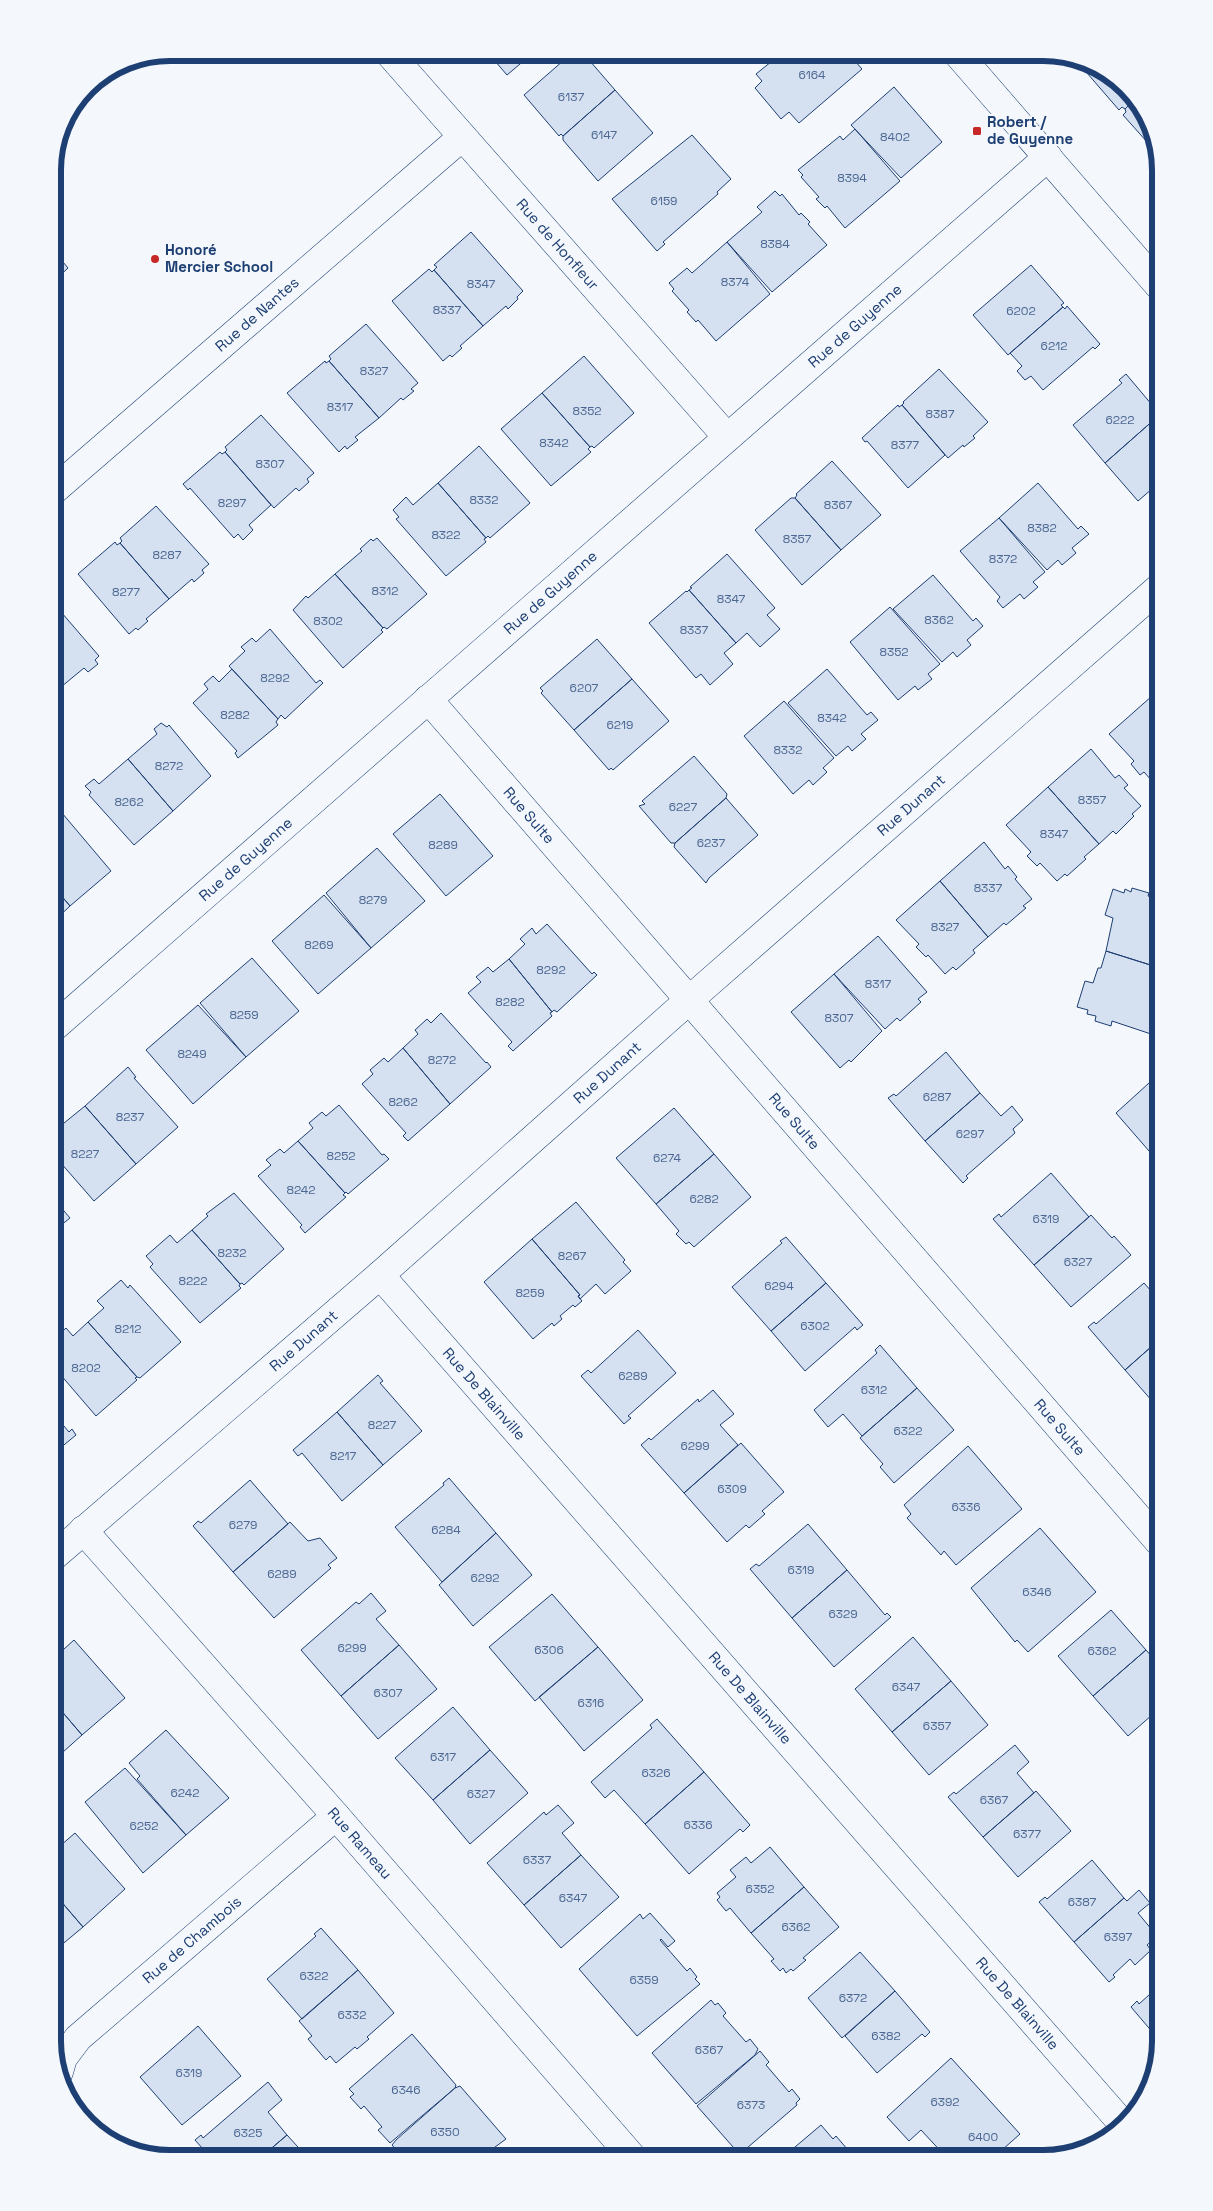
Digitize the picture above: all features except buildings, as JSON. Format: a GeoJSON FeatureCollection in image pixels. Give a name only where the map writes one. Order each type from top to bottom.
{"type":"FeatureCollection","features":[{"type":"Feature","properties":{"kind":"street","name":"Rue de Honfleur"},"geometry":{"type":"LineString","coordinates":[[396,61],[727,437]]}},
{"type":"Feature","properties":{"kind":"street"},"geometry":{"type":"LineString","coordinates":[[964,61],[1152,278]]}},
{"type":"Feature","properties":{"kind":"street","name":"Rue de Nantes"},"geometry":{"type":"LineString","coordinates":[[61,484],[462,137]]}},
{"type":"Feature","properties":{"kind":"street","name":"Rue de Guyenne"},"geometry":{"type":"LineString","coordinates":[[61,1021],[1048,157]]}},
{"type":"Feature","properties":{"kind":"street","name":"Rue Dunant"},"geometry":{"type":"LineString","coordinates":[[61,1549],[380,1275],[688,1001],[1152,594]]}},
{"type":"Feature","properties":{"kind":"street","name":"Rue Sulte"},"geometry":{"type":"LineString","coordinates":[[428,698],[688,1001],[1152,1534]]}},
{"type":"Feature","properties":{"kind":"street","name":"Rue De Blainville"},"geometry":{"type":"LineString","coordinates":[[380,1275],[1119,2119]]}},
{"type":"Feature","properties":{"kind":"street","name":"Rue Rameau"},"geometry":{"type":"LineString","coordinates":[[83,1530],[336,1816],[626,2150]]}},
{"type":"Feature","properties":{"kind":"street","name":"Rue de Chambois"},"geometry":{"type":"LineString","coordinates":[[63,2059],[78,2038],[336,1816]]}},
{"type":"Feature","properties":{"kind":"place","name":"Robert / de Guyenne"},"geometry":{"type":"Point","coordinates":[977,131]}},
{"type":"Feature","properties":{"kind":"place","name":"Honoré Mercier School"},"geometry":{"type":"Point","coordinates":[155,259]}}]}
